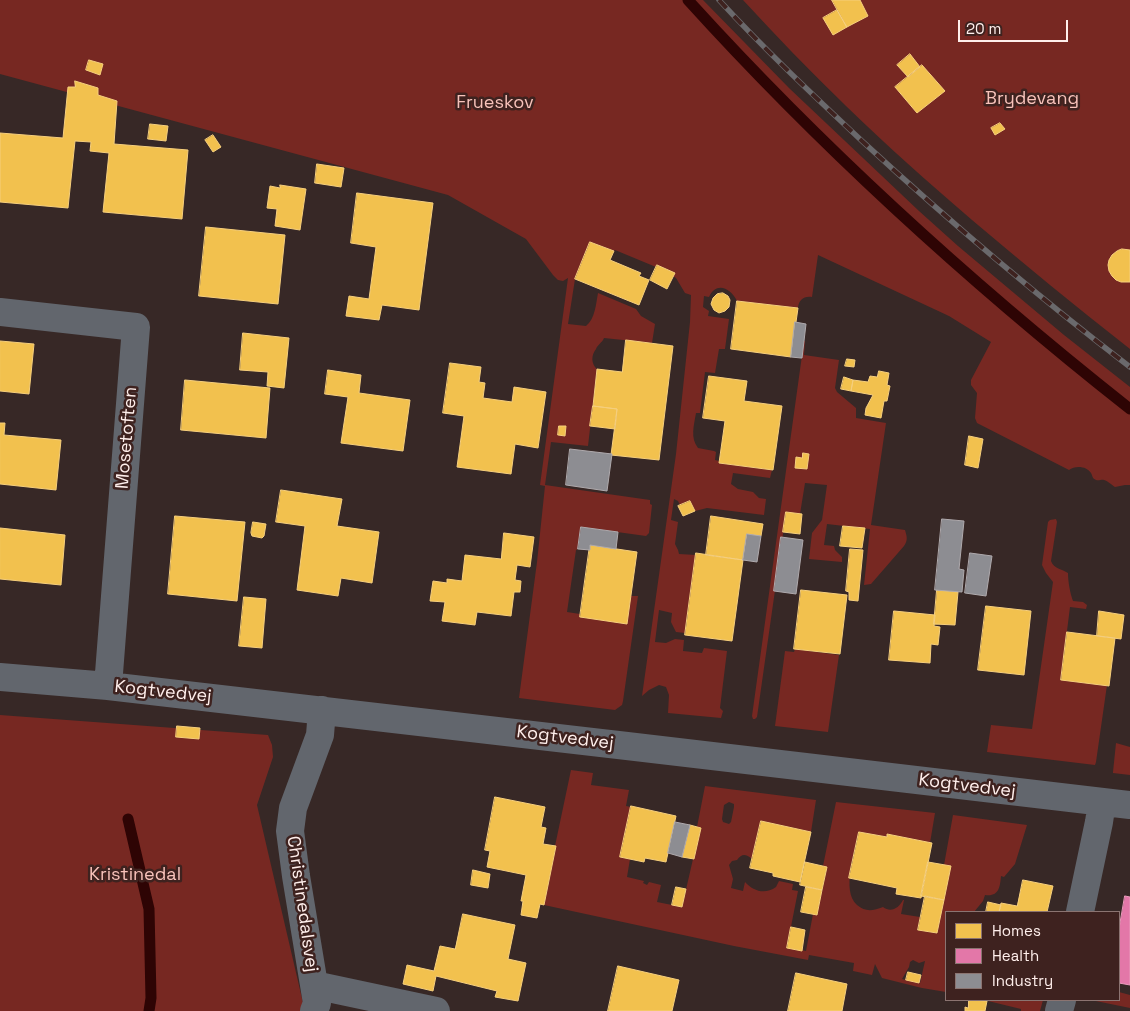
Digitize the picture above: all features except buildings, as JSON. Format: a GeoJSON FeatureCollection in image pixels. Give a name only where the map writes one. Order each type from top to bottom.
{"type":"FeatureCollection","features":[{"type":"Feature","properties":{"kind":"street","name":"Mosetoften"},"geometry":{"type":"LineString","coordinates":[[0,312],[136,327],[108,686]]}},
{"type":"Feature","properties":{"kind":"street","name":"Kogtvedvej"},"geometry":{"type":"LineString","coordinates":[[0,677],[108,686],[322,710],[1130,805]]}},
{"type":"Feature","properties":{"kind":"street","name":"Christinedalsvej"},"geometry":{"type":"LineString","coordinates":[[314,998],[290,831],[293,808],[320,735],[322,710]]}},
{"type":"Feature","properties":{"kind":"street"},"geometry":{"type":"LineString","coordinates":[[1080,911],[1102,802]]}},
{"type":"Feature","properties":{"kind":"street"},"geometry":{"type":"LineString","coordinates":[[314,998],[436,1011]]}},
{"type":"Feature","properties":{"kind":"green space","name":"Frueskov"},"geometry":{"type":"Polygon","coordinates":[[[0,0],[703,0],[789,88],[919,211],[1064,335],[1130,387],[1130,485],[1115,487],[1103,480],[1096,480],[1089,471],[1081,467],[1074,467],[1069,470],[977,423],[975,418],[977,393],[971,385],[971,380],[991,342],[949,316],[818,255],[812,297],[802,299],[798,308],[737,301],[727,290],[723,288],[715,289],[709,297],[704,296],[703,307],[709,311],[708,316],[729,319],[725,349],[719,349],[715,373],[705,372],[700,413],[696,413],[694,422],[694,440],[698,448],[716,452],[715,460],[719,461],[719,463],[772,470],[770,478],[733,473],[731,484],[738,489],[753,492],[759,498],[766,499],[764,515],[707,508],[695,511],[690,501],[680,505],[674,499],[671,520],[678,522],[675,544],[679,554],[696,555],[685,633],[676,632],[671,622],[672,613],[659,610],[655,642],[666,643],[675,639],[684,640],[683,651],[702,653],[704,648],[727,651],[720,708],[723,711],[721,718],[668,713],[669,695],[666,687],[659,685],[642,696],[676,454],[690,322],[691,295],[685,293],[676,278],[657,265],[656,267],[590,242],[575,279],[568,324],[586,326],[589,323],[595,311],[598,293],[636,309],[641,316],[655,324],[652,343],[604,338],[594,351],[593,362],[597,369],[588,446],[551,442],[545,485],[650,500],[652,505],[649,533],[646,536],[581,527],[578,549],[576,550],[567,612],[580,614],[580,617],[631,596],[638,596],[623,701],[622,705],[615,710],[519,698],[545,486],[540,485],[568,278],[563,281],[558,280],[526,239],[448,195],[0,74],[0,0]]]}},
{"type":"Feature","properties":{"kind":"green space","name":"Brydevang"},"geometry":{"type":"Polygon","coordinates":[[[743,0],[1130,0],[1130,349],[1011,253],[908,164],[819,80],[743,0]]]}},
{"type":"Feature","properties":{"kind":"green space"},"geometry":{"type":"Polygon","coordinates":[[[804,341],[804,355],[839,360],[835,388],[837,392],[856,408],[856,418],[886,423],[871,525],[905,530],[907,540],[871,584],[864,585],[870,529],[827,524],[824,545],[834,546],[835,550],[842,557],[842,562],[809,559],[812,533],[822,520],[827,485],[805,483],[800,514],[786,513],[757,717],[753,719],[752,716],[804,341]]]}},
{"type":"Feature","properties":{"kind":"green space"},"geometry":{"type":"Polygon","coordinates":[[[1056,519],[1052,564],[1068,573],[1073,601],[1083,602],[1087,605],[1086,609],[1070,607],[1061,679],[1107,685],[1095,765],[987,752],[991,725],[1032,729],[1053,582],[1042,565],[1048,522],[1056,519]]]}},
{"type":"Feature","properties":{"kind":"green space"},"geometry":{"type":"Polygon","coordinates":[[[795,649],[839,655],[828,732],[775,726],[785,651],[794,652],[795,649]]]}},
{"type":"Feature","properties":{"kind":"green space","name":"Kristinedal"},"geometry":{"type":"Polygon","coordinates":[[[0,715],[268,735],[272,745],[273,757],[257,805],[304,1007],[303,1011],[0,1011],[0,715]]]}},
{"type":"Feature","properties":{"kind":"green space"},"geometry":{"type":"Polygon","coordinates":[[[1116,743],[1130,747],[1130,775],[1113,773],[1116,743]]]}},
{"type":"Feature","properties":{"kind":"green space"},"geometry":{"type":"Polygon","coordinates":[[[571,770],[593,773],[591,785],[629,790],[626,806],[631,807],[620,857],[630,859],[627,877],[644,881],[643,883],[647,885],[649,882],[661,885],[657,902],[682,907],[701,828],[697,827],[705,786],[816,800],[811,832],[761,821],[752,859],[742,855],[729,865],[733,879],[731,888],[743,891],[745,882],[755,890],[768,891],[776,887],[779,881],[793,884],[792,890],[798,891],[787,947],[806,951],[813,914],[817,915],[827,867],[823,866],[836,802],[935,813],[930,843],[887,834],[887,837],[859,832],[850,870],[850,890],[852,899],[863,909],[869,910],[883,907],[892,910],[904,900],[901,914],[920,917],[918,930],[937,933],[944,865],[953,815],[1027,825],[1015,864],[1004,877],[1001,876],[996,893],[985,895],[983,901],[975,911],[945,911],[945,992],[882,978],[875,964],[872,975],[853,971],[854,963],[809,955],[808,960],[544,905],[571,770]],[[729,802],[724,805],[723,822],[729,824],[731,822],[734,804],[729,802]],[[913,960],[910,962],[902,979],[906,980],[908,972],[921,975],[920,983],[925,961],[919,963],[913,960]]]}},
{"type":"Feature","properties":{"kind":"green space"},"geometry":{"type":"Polygon","coordinates":[[[1120,992],[1130,995],[1130,1008],[1096,1001],[1120,1001],[1120,992]]]}},
{"type":"Feature","properties":{"kind":"green space"},"geometry":{"type":"Polygon","coordinates":[[[988,1001],[1043,1001],[1040,1011],[1021,1011],[1021,1009],[988,1001]]]}},
{"type":"Feature","properties":{"kind":"waterway"},"geometry":{"type":"LineString","coordinates":[[688,0],[792,109],[901,214],[1014,314],[1130,409]]}},
{"type":"Feature","properties":{"kind":"waterway"},"geometry":{"type":"LineString","coordinates":[[128,819],[149,909],[151,998],[149,1011]]}},
{"type":"Feature","properties":{"kind":"railway"},"geometry":{"type":"LineString","coordinates":[[719,0],[789,72],[960,229],[1130,367]]}}]}
